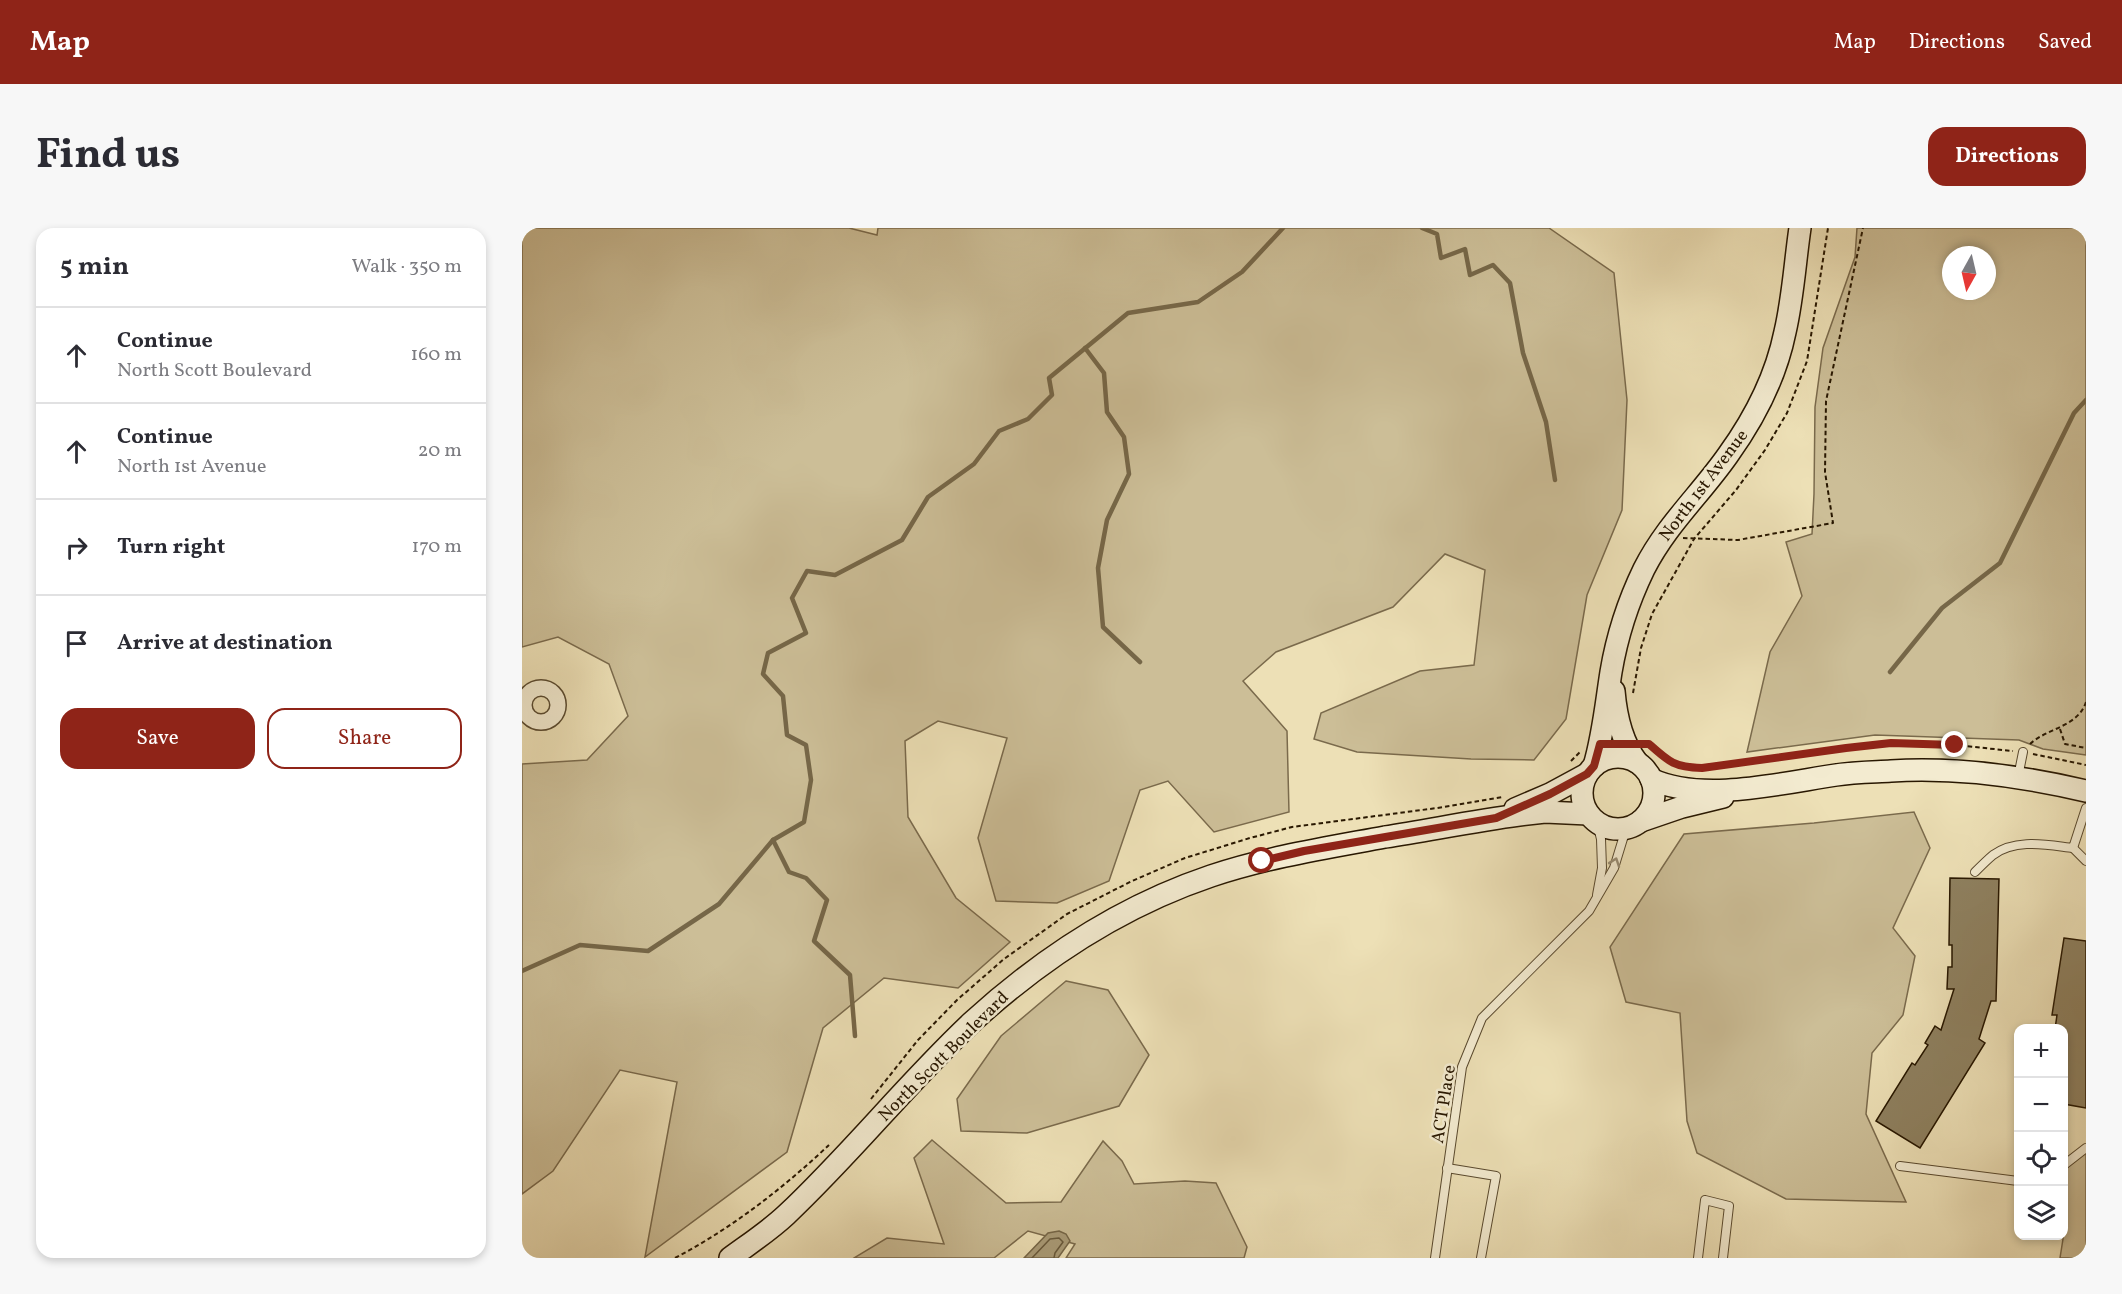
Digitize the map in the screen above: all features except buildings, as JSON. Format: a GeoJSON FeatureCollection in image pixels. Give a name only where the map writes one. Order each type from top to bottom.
{"type":"FeatureCollection","features":[{"type":"Feature","properties":{"kind":"main road","name":"North 1st Avenue"},"geometry":{"type":"LineString","coordinates":[[1584,767],[1600,744],[1621,625],[1645,568],[1678,515],[1727,457],[1745,430],[1776,363],[1785,332],[1800,228]]}},
{"type":"Feature","properties":{"kind":"main road","name":"North 1st Avenue"},"geometry":{"type":"LineString","coordinates":[[1612,669],[1617,713],[1626,744],[1637,762]]}},
{"type":"Feature","properties":{"kind":"main road"},"geometry":{"type":"LineString","coordinates":[[1635,824],[1648,812],[1653,802],[1654,790],[1645,770],[1637,762],[1614,757],[1584,767],[1582,802],[1592,818],[1608,828],[1620,829],[1740,790]]}},
{"type":"Feature","properties":{"kind":"main road","name":"North Scott Boulevard"},"geometry":{"type":"LineString","coordinates":[[1496,818],[1550,794],[1584,767]]}},
{"type":"Feature","properties":{"kind":"main road"},"geometry":{"type":"LineString","coordinates":[[1651,779],[1663,785],[1678,788],[1740,790],[1840,774],[1948,771],[1996,773],[2086,792]]}},
{"type":"Feature","properties":{"kind":"main road","name":"North Scott Boulevard"},"geometry":{"type":"LineString","coordinates":[[730,1258],[785,1216],[971,1024],[1011,988],[1082,938],[1120,916],[1169,892],[1210,877],[1304,851],[1496,818],[1545,812],[1592,818]]}},
{"type":"Feature","properties":{"kind":"lane"},"geometry":{"type":"LineString","coordinates":[[2018,777],[2023,752]]}},
{"type":"Feature","properties":{"kind":"lane"},"geometry":{"type":"LineString","coordinates":[[2073,848],[2086,808]]}},
{"type":"Feature","properties":{"kind":"lane","name":"ACT Place"},"geometry":{"type":"LineString","coordinates":[[1592,818],[1600,839],[1602,868],[1597,895]]}},
{"type":"Feature","properties":{"kind":"lane","name":"ACT Place"},"geometry":{"type":"LineString","coordinates":[[1435,1258],[1461,1067],[1482,1018],[1589,911],[1597,895],[1609,880],[1621,843],[1635,824]]}},
{"type":"Feature","properties":{"kind":"lane"},"geometry":{"type":"LineString","coordinates":[[1975,872],[1994,855],[2009,847],[2028,844],[2073,848],[2086,861]]}},
{"type":"Feature","properties":{"kind":"lane"},"geometry":{"type":"LineString","coordinates":[[2068,1162],[2086,1148]]}},
{"type":"Feature","properties":{"kind":"lane"},"geometry":{"type":"LineString","coordinates":[[1900,1166],[2014,1180]]}},
{"type":"Feature","properties":{"kind":"lane"},"geometry":{"type":"LineString","coordinates":[[1447,1168],[1496,1176],[1480,1258]]}},
{"type":"Feature","properties":{"kind":"lane"},"geometry":{"type":"LineString","coordinates":[[1698,1258],[1705,1200],[1729,1206],[1724,1258]]}},
{"type":"Feature","properties":{"kind":"path"},"geometry":{"type":"LineString","coordinates":[[1631,701],[1641,648],[1652,614],[1694,539],[1736,490],[1766,450],[1787,413],[1807,361],[1828,228]]}},
{"type":"Feature","properties":{"kind":"path"},"geometry":{"type":"LineString","coordinates":[[1662,538],[1738,540],[1833,524],[1825,472],[1826,401],[1863,228]]}},
{"type":"Feature","properties":{"kind":"path"},"geometry":{"type":"LineString","coordinates":[[2023,752],[2038,737],[2060,729],[2084,710],[2086,702]]}},
{"type":"Feature","properties":{"kind":"path"},"geometry":{"type":"LineString","coordinates":[[2060,729],[2065,744],[2086,748]]}},
{"type":"Feature","properties":{"kind":"path"},"geometry":{"type":"LineString","coordinates":[[1584,767],[1588,743],[1600,744]]}},
{"type":"Feature","properties":{"kind":"path"},"geometry":{"type":"LineString","coordinates":[[1626,744],[1649,744],[1667,761],[1684,768],[1702,768],[1891,743],[1955,745],[2023,752],[2086,765]]}},
{"type":"Feature","properties":{"kind":"path"},"geometry":{"type":"LineString","coordinates":[[1437,808],[1509,796]]}},
{"type":"Feature","properties":{"kind":"shaded area"},"geometry":{"type":"Polygon","coordinates":[[[522,228],[849,228],[877,235],[878,228],[1549,228],[1614,273],[1627,400],[1622,510],[1587,595],[1566,719],[1534,760],[1471,759],[1357,752],[1314,739],[1321,713],[1420,671],[1474,665],[1485,570],[1445,554],[1393,607],[1276,652],[1243,681],[1287,731],[1289,812],[1214,832],[1168,781],[1140,790],[1109,881],[1057,903],[996,901],[978,838],[1007,738],[938,721],[905,741],[908,817],[956,898],[1010,942],[958,988],[884,978],[823,1028],[787,1152],[645,1257],[677,1082],[620,1070],[553,1171],[522,1194],[522,764],[587,760],[628,716],[609,664],[558,637],[522,647],[522,228]]]}},
{"type":"Feature","properties":{"kind":"shaded area"},"geometry":{"type":"Polygon","coordinates":[[[1857,228],[2086,228],[2086,755],[2043,749],[2019,740],[1875,735],[1747,752],[1770,652],[1802,596],[1786,542],[1812,534],[1815,407],[1823,348],[1855,257],[1857,228]]]}},
{"type":"Feature","properties":{"kind":"shaded area"},"geometry":{"type":"Polygon","coordinates":[[[1914,812],[1930,848],[1893,928],[1915,956],[1903,1015],[1872,1053],[1866,1114],[1906,1202],[1786,1199],[1697,1153],[1687,1121],[1680,1013],[1626,1002],[1610,947],[1684,834],[1914,812]]]}},
{"type":"Feature","properties":{"kind":"shaded area"},"geometry":{"type":"Polygon","coordinates":[[[1066,981],[1108,990],[1149,1055],[1119,1106],[1027,1133],[961,1131],[957,1099],[1001,1036],[1066,981]]]}},
{"type":"Feature","properties":{"kind":"shaded area"},"geometry":{"type":"Polygon","coordinates":[[[932,1140],[1006,1203],[1061,1202],[1103,1141],[1122,1161],[1134,1184],[1185,1181],[1216,1183],[1247,1247],[1244,1258],[1066,1258],[1075,1244],[1028,1231],[994,1258],[854,1258],[887,1238],[944,1244],[914,1158],[932,1140]]]}},
{"type":"Feature","properties":{"kind":"shaded area"},"geometry":{"type":"Polygon","coordinates":[[[2086,1151],[2086,1258],[2060,1258],[2063,1240],[2068,1240],[2068,1165],[2086,1151]]]}},
{"type":"Feature","properties":{"kind":"water"},"geometry":{"type":"Polygon","coordinates":[[[1059,1231],[1066,1234],[1070,1241],[1058,1258],[1024,1258],[1048,1233],[1059,1231]]]}},
{"type":"Feature","properties":{"kind":"waterway"},"geometry":{"type":"LineString","coordinates":[[855,1036],[850,975],[814,941],[827,900],[806,878],[789,872],[773,840],[804,822],[811,780],[806,745],[787,735],[783,696],[763,674],[768,653],[806,633],[792,598],[807,571],[835,575],[902,540],[928,497],[974,464],[999,431],[1028,419],[1052,395],[1049,378],[1128,313],[1198,302],[1242,272],[1283,228]]}},
{"type":"Feature","properties":{"kind":"waterway"},"geometry":{"type":"LineString","coordinates":[[1422,228],[1437,234],[1441,258],[1465,249],[1470,275],[1493,265],[1510,283],[1523,353],[1546,422],[1555,480]]}},
{"type":"Feature","properties":{"kind":"waterway"},"geometry":{"type":"LineString","coordinates":[[1085,348],[1104,373],[1107,412],[1124,437],[1129,474],[1107,520],[1098,568],[1103,627],[1140,662]]}},
{"type":"Feature","properties":{"kind":"waterway"},"geometry":{"type":"LineString","coordinates":[[1890,672],[1942,608],[2000,563],[2074,413],[2086,400]]}},
{"type":"Feature","properties":{"kind":"waterway"},"geometry":{"type":"LineString","coordinates":[[522,971],[580,945],[648,951],[719,904],[773,840]]}},
{"type":"Feature","properties":{"kind":"route"},"geometry":{"type":"LineString","coordinates":[[1262,861],[1304,851],[1496,818],[1550,794],[1587,774],[1594,766],[1600,744],[1649,744],[1667,761],[1684,768],[1769,760],[1891,743],[1955,745]]}}]}
